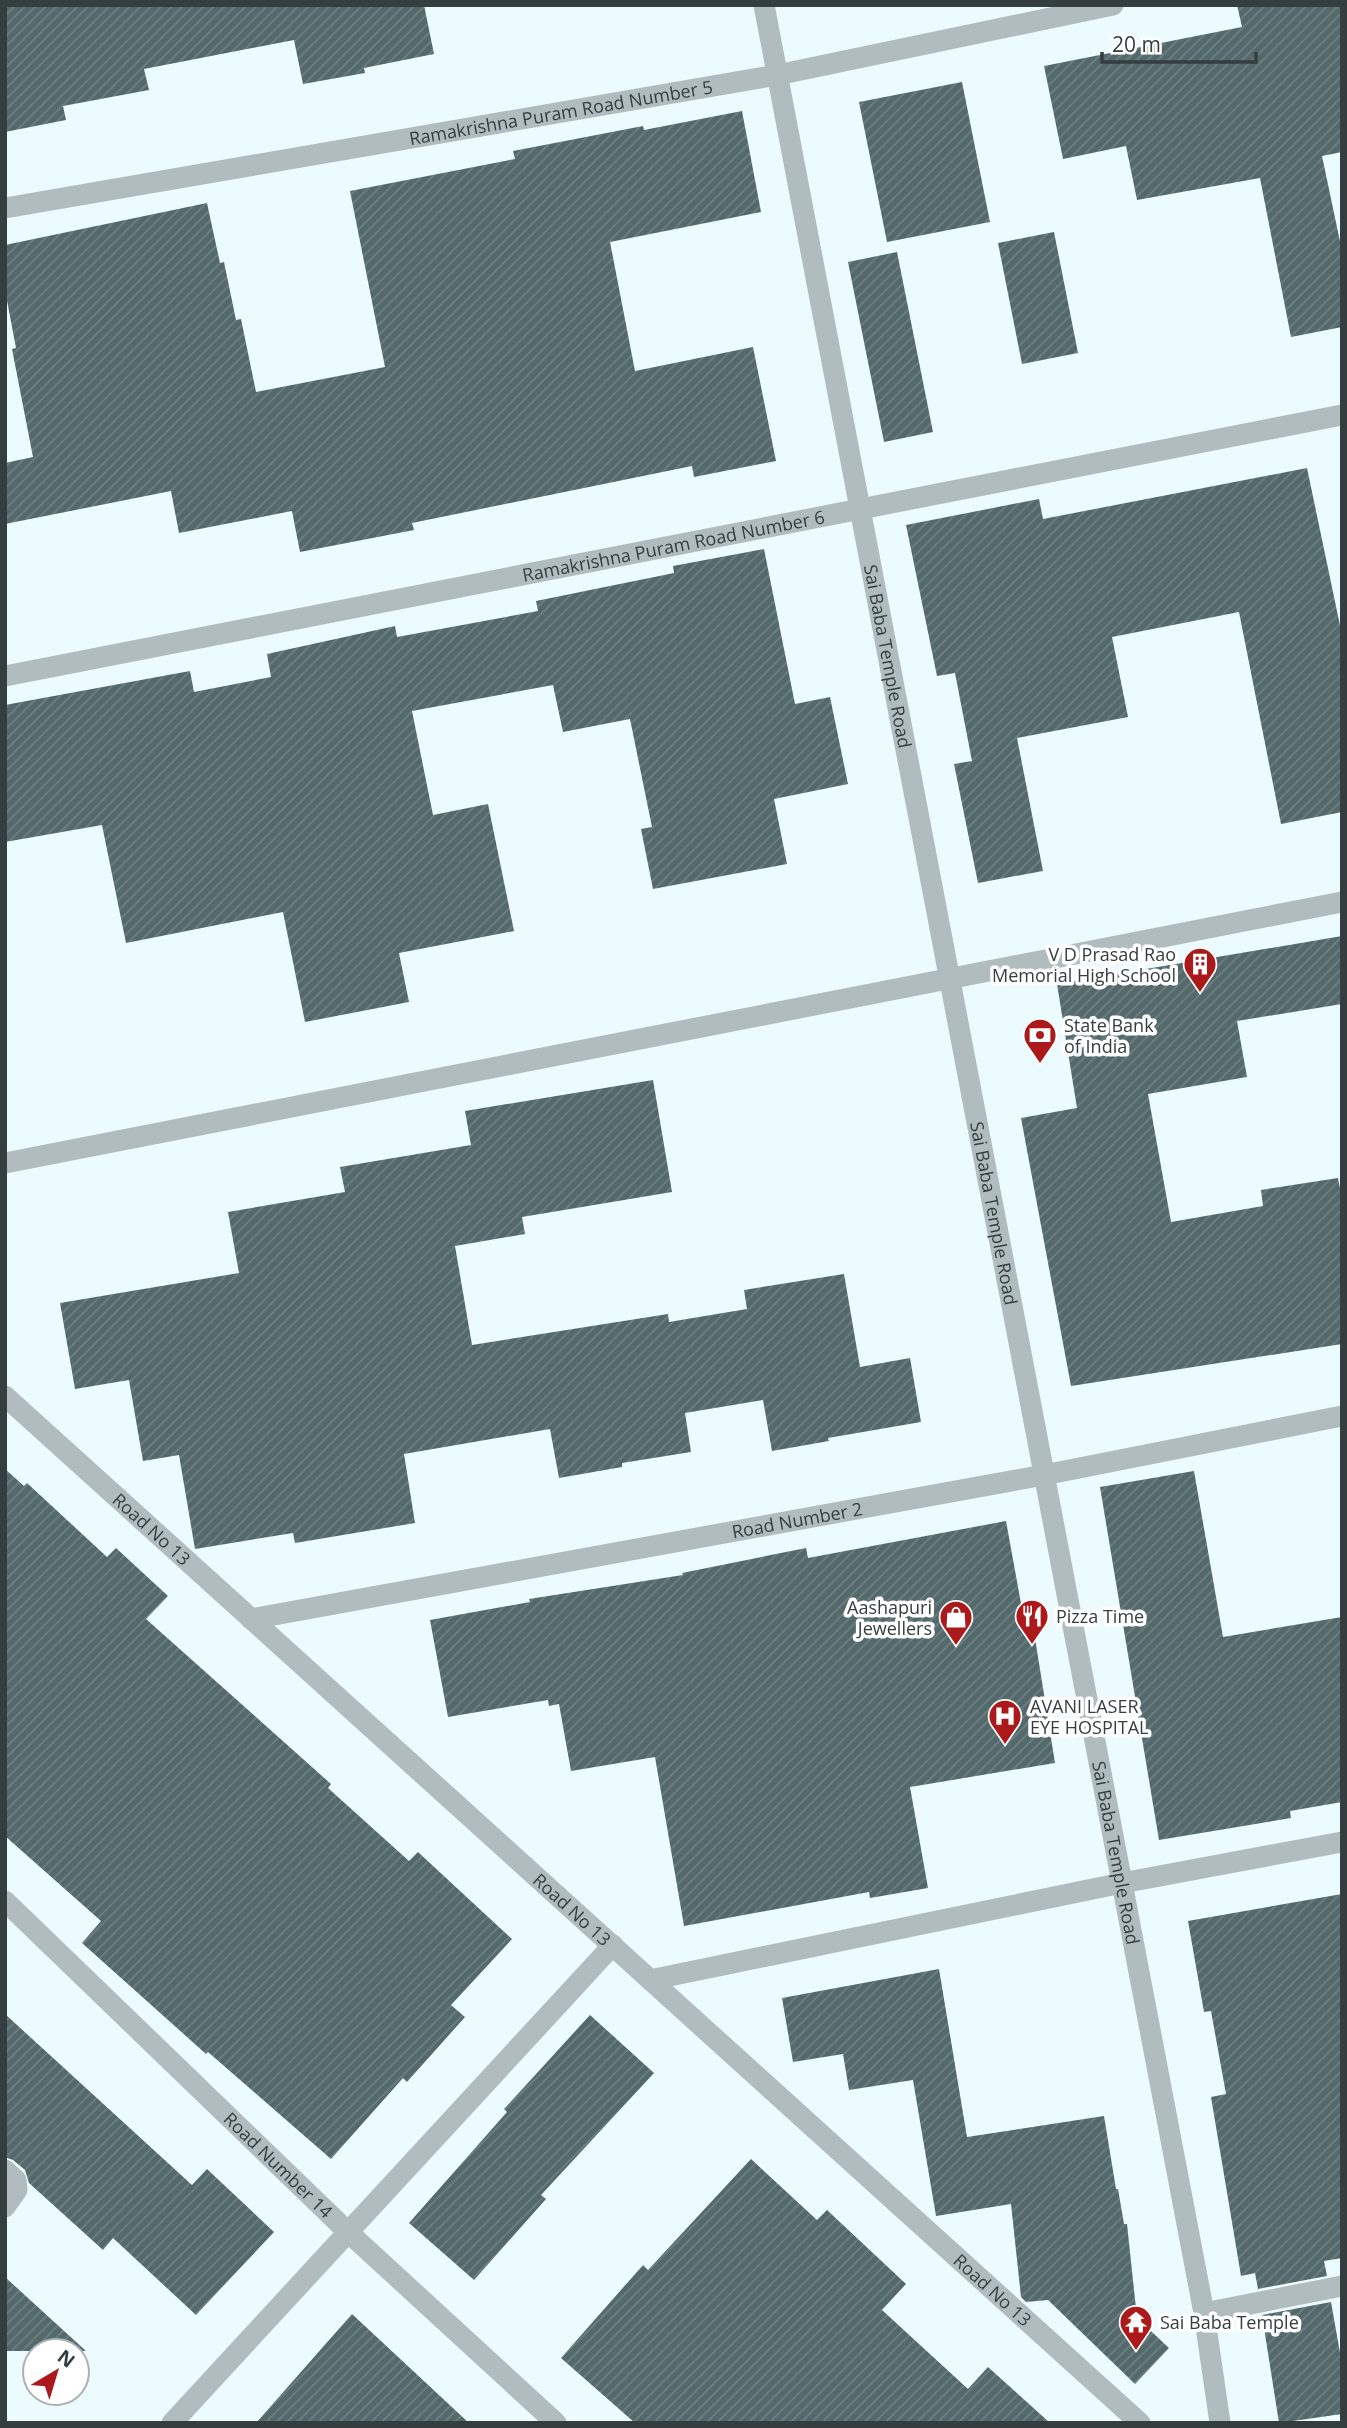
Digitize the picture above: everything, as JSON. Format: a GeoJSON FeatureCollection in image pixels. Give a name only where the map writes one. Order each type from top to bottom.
{"type":"FeatureCollection","features":[{"type":"Feature","properties":{"kind":"street","name":"Sai Baba Temple Road"},"geometry":{"type":"LineString","coordinates":[[764,5],[1205,2313],[1220,2423]]}},
{"type":"Feature","properties":{"kind":"street","name":"Ramakrishna Puram Road Number 5"},"geometry":{"type":"LineString","coordinates":[[5,208],[778,75],[1113,5]]}},
{"type":"Feature","properties":{"kind":"street","name":"Ramakrishna Puram Road Number 6"},"geometry":{"type":"LineString","coordinates":[[5,676],[1342,415]]}},
{"type":"Feature","properties":{"kind":"street"},"geometry":{"type":"LineString","coordinates":[[5,1163],[1342,902]]}},
{"type":"Feature","properties":{"kind":"street","name":"Road No 13"},"geometry":{"type":"LineString","coordinates":[[5,1396],[1140,2423]]}},
{"type":"Feature","properties":{"kind":"street","name":"Road Number 2"},"geometry":{"type":"LineString","coordinates":[[251,1619],[1044,1475],[1342,1416]]}},
{"type":"Feature","properties":{"kind":"street"},"geometry":{"type":"LineString","coordinates":[[650,1980],[1122,1883],[1342,1842]]}},
{"type":"Feature","properties":{"kind":"street","name":"Road Number 14"},"geometry":{"type":"LineString","coordinates":[[5,1901],[348,2232],[556,2423]]}},
{"type":"Feature","properties":{"kind":"street"},"geometry":{"type":"LineString","coordinates":[[172,2423],[613,1945]]}},
{"type":"Feature","properties":{"kind":"street"},"geometry":{"type":"LineString","coordinates":[[5,2170],[16,2180],[17,2190],[5,2207]]}},
{"type":"Feature","properties":{"kind":"street"},"geometry":{"type":"LineString","coordinates":[[1205,2313],[1342,2286]]}},
{"type":"Feature","properties":{"kind":"building"},"geometry":{"type":"Polygon","coordinates":[[[5,5],[424,5],[434,54],[364,68],[365,73],[303,84],[294,40],[144,69],[149,90],[63,106],[66,120],[5,132],[5,5]]]}},
{"type":"Feature","properties":{"kind":"building"},"geometry":{"type":"Polygon","coordinates":[[[1237,5],[1342,5],[1342,152],[1322,156],[1342,251],[1342,327],[1291,337],[1260,178],[1137,200],[1126,146],[1063,159],[1044,66],[1242,27],[1237,5]]]}},
{"type":"Feature","properties":{"kind":"building"},"geometry":{"type":"Polygon","coordinates":[[[962,82],[990,222],[887,242],[859,102],[962,82]]]}},
{"type":"Feature","properties":{"kind":"building"},"geometry":{"type":"Polygon","coordinates":[[[742,111],[761,212],[610,242],[635,371],[753,347],[776,461],[694,477],[692,466],[412,523],[414,530],[300,552],[292,511],[179,533],[171,491],[5,524],[5,463],[33,457],[12,349],[16,348],[5,290],[5,245],[207,203],[220,263],[224,262],[236,320],[241,319],[256,392],[385,367],[350,191],[515,159],[513,151],[643,126],[644,130],[742,111]]]}},
{"type":"Feature","properties":{"kind":"building"},"geometry":{"type":"Polygon","coordinates":[[[1054,232],[1078,353],[1022,364],[998,243],[1054,232]]]}},
{"type":"Feature","properties":{"kind":"building"},"geometry":{"type":"Polygon","coordinates":[[[897,252],[933,432],[884,442],[848,262],[897,252]]]}},
{"type":"Feature","properties":{"kind":"building"},"geometry":{"type":"Polygon","coordinates":[[[1307,468],[1342,635],[1342,812],[1281,824],[1239,612],[1112,637],[1128,717],[1017,738],[1043,871],[978,883],[954,764],[972,761],[955,673],[937,676],[906,525],[1039,499],[1043,519],[1307,468]]]}},
{"type":"Feature","properties":{"kind":"building"},"geometry":{"type":"Polygon","coordinates":[[[764,549],[795,704],[830,697],[848,784],[774,799],[787,864],[653,889],[641,829],[652,827],[630,719],[563,732],[553,685],[412,711],[433,815],[488,804],[514,931],[399,953],[409,1002],[305,1022],[283,912],[126,943],[102,825],[5,842],[5,705],[190,671],[194,692],[271,677],[267,654],[395,626],[397,637],[538,611],[536,601],[674,573],[673,566],[764,549]]]}},
{"type":"Feature","properties":{"kind":"building"},"geometry":{"type":"Polygon","coordinates":[[[1342,936],[1342,1004],[1237,1021],[1247,1077],[1148,1094],[1171,1222],[1263,1206],[1261,1190],[1338,1178],[1342,1199],[1342,1344],[1071,1386],[1021,1118],[1077,1108],[1057,984],[1342,936]]]}},
{"type":"Feature","properties":{"kind":"building"},"geometry":{"type":"Polygon","coordinates":[[[653,1080],[672,1192],[522,1217],[525,1234],[455,1246],[472,1345],[668,1314],[669,1322],[747,1309],[744,1290],[844,1274],[860,1367],[910,1358],[921,1422],[772,1451],[763,1400],[685,1413],[691,1452],[622,1463],[622,1467],[559,1478],[550,1429],[404,1454],[415,1523],[295,1543],[293,1533],[195,1549],[179,1455],[143,1461],[129,1380],[75,1389],[60,1303],[239,1273],[228,1212],[345,1192],[340,1167],[471,1145],[465,1111],[653,1080]]]}},
{"type":"Feature","properties":{"kind":"building"},"geometry":{"type":"Polygon","coordinates":[[[5,1469],[24,1486],[27,1483],[107,1557],[116,1548],[168,1596],[146,1619],[331,1784],[328,1788],[409,1861],[418,1852],[512,1939],[451,2005],[465,2017],[407,2082],[403,2078],[331,2159],[208,2052],[206,2054],[82,1943],[101,1921],[5,1836],[5,1469]]]}},
{"type":"Feature","properties":{"kind":"building"},"geometry":{"type":"Polygon","coordinates":[[[1194,1471],[1223,1637],[1342,1617],[1342,1802],[1290,1811],[1291,1818],[1159,1840],[1100,1487],[1194,1471]]]}},
{"type":"Feature","properties":{"kind":"building"},"geometry":{"type":"Polygon","coordinates":[[[1006,1521],[1022,1609],[1030,1607],[1055,1763],[910,1787],[928,1888],[870,1898],[869,1892],[684,1926],[655,1757],[571,1771],[559,1704],[549,1706],[548,1700],[448,1717],[430,1620],[530,1602],[529,1599],[683,1575],[682,1573],[806,1548],[808,1558],[1006,1521]]]}},
{"type":"Feature","properties":{"kind":"building"},"geometry":{"type":"Polygon","coordinates":[[[1342,1894],[1342,2258],[1324,2261],[1327,2276],[1258,2289],[1255,2273],[1241,2276],[1211,2097],[1226,2094],[1211,2011],[1204,2012],[1188,1921],[1342,1894]]]}},
{"type":"Feature","properties":{"kind":"building"},"geometry":{"type":"Polygon","coordinates":[[[939,1969],[967,2137],[1104,2116],[1116,2189],[1124,2224],[1127,2224],[1137,2318],[1169,2348],[1135,2384],[1048,2300],[1026,2302],[1021,2297],[1011,2204],[936,2216],[913,2080],[849,2090],[843,2054],[793,2062],[782,1998],[939,1969]]]}},
{"type":"Feature","properties":{"kind":"building"},"geometry":{"type":"Polygon","coordinates":[[[5,2014],[192,2185],[207,2169],[274,2232],[196,2315],[113,2238],[103,2250],[29,2183],[25,2170],[5,2157],[5,2014]]]}},
{"type":"Feature","properties":{"kind":"building"},"geometry":{"type":"Polygon","coordinates":[[[590,2015],[654,2073],[541,2195],[546,2199],[474,2280],[409,2223],[507,2112],[504,2109],[590,2015]]]}},
{"type":"Feature","properties":{"kind":"building"},"geometry":{"type":"Polygon","coordinates":[[[751,2159],[817,2220],[827,2210],[906,2284],[882,2310],[968,2389],[988,2367],[1050,2423],[635,2423],[561,2358],[643,2265],[648,2270],[751,2159]]]}},
{"type":"Feature","properties":{"kind":"building"},"geometry":{"type":"Polygon","coordinates":[[[5,2277],[71,2337],[21,2337],[21,2351],[5,2351],[5,2277]]]}},
{"type":"Feature","properties":{"kind":"building"},"geometry":{"type":"Polygon","coordinates":[[[1331,2302],[1342,2364],[1342,2414],[1279,2423],[1262,2315],[1331,2302]]]}},
{"type":"Feature","properties":{"kind":"building"},"geometry":{"type":"Polygon","coordinates":[[[352,2314],[469,2423],[256,2423],[352,2314]]]}},
{"type":"Feature","properties":{"kind":"place","name":"V D Prasad Rao Memorial High School"},"geometry":{"type":"Point","coordinates":[1200,994]}},
{"type":"Feature","properties":{"kind":"place","name":"State Bank of India"},"geometry":{"type":"Point","coordinates":[1040,1065]}},
{"type":"Feature","properties":{"kind":"place","name":"Pizza Time"},"geometry":{"type":"Point","coordinates":[1032,1646]}},
{"type":"Feature","properties":{"kind":"place","name":"Aashapuri Jewellers"},"geometry":{"type":"Point","coordinates":[956,1647]}},
{"type":"Feature","properties":{"kind":"place","name":"AVANI LASER EYE HOSPITAL"},"geometry":{"type":"Point","coordinates":[1005,1746]}},
{"type":"Feature","properties":{"kind":"place","name":"Sai Baba Temple"},"geometry":{"type":"Point","coordinates":[1136,2352]}}]}
